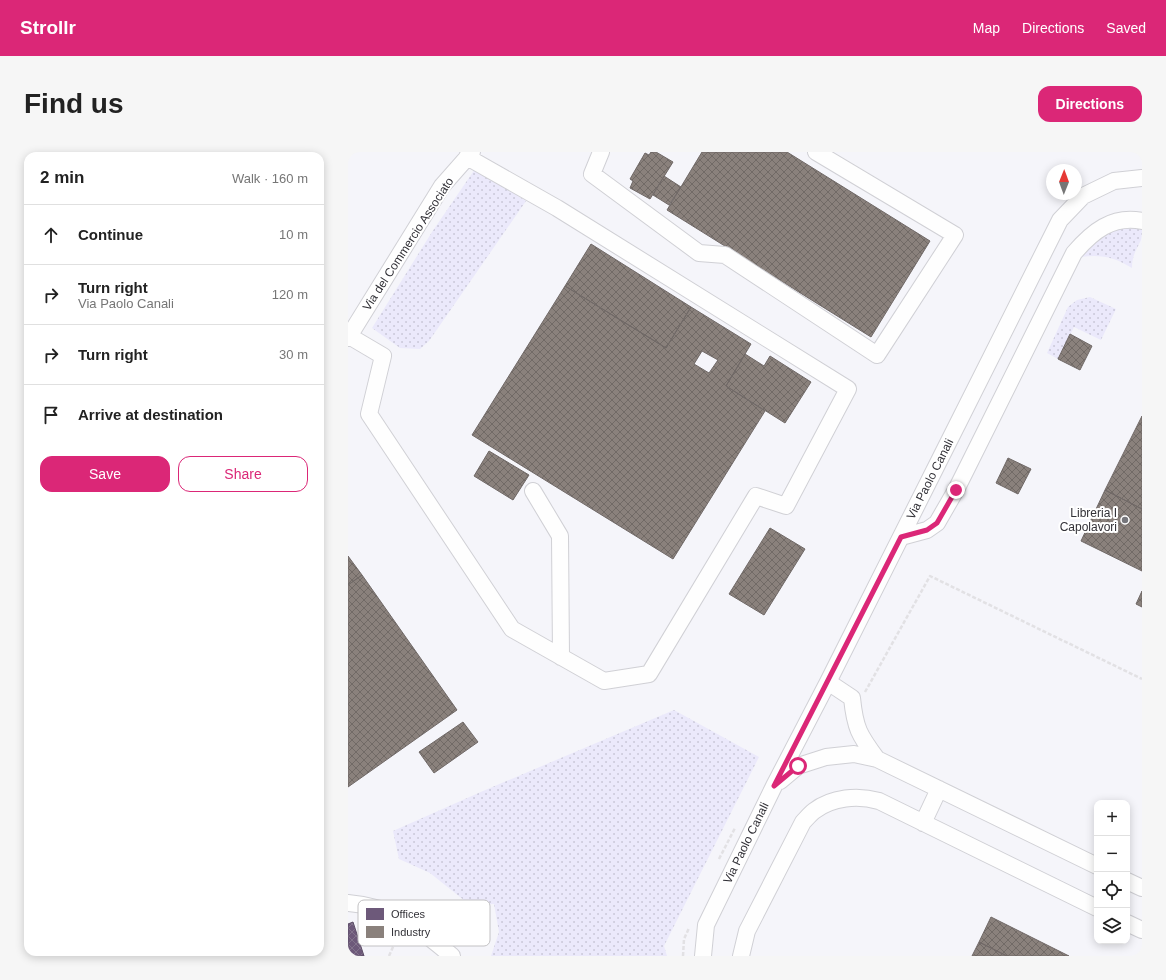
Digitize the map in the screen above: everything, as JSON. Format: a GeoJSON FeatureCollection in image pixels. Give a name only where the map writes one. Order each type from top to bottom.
{"type":"FeatureCollection","features":[{"type":"Feature","properties":{"kind":"street"},"geometry":{"type":"LineString","coordinates":[[601,152],[592,174],[699,253],[725,255],[877,355],[955,235],[816,152]]}},
{"type":"Feature","properties":{"kind":"street"},"geometry":{"type":"LineString","coordinates":[[349,337],[383,356],[369,414],[512,629],[604,681],[649,674],[756,496],[786,506],[848,390],[470,154]]}},
{"type":"Feature","properties":{"kind":"street","name":"Via del Commercio Associato"},"geometry":{"type":"LineString","coordinates":[[349,337],[442,186],[470,154]]}},
{"type":"Feature","properties":{"kind":"street","name":"Via Paolo Canali"},"geometry":{"type":"LineString","coordinates":[[703,956],[706,925],[774,786],[828,682],[1060,220],[1082,196],[1114,181],[1142,178]]}},
{"type":"Feature","properties":{"kind":"street"},"geometry":{"type":"LineString","coordinates":[[901,537],[927,530],[937,523],[956,490],[1074,253],[1084,241],[1104,225],[1131,219],[1142,221]]}},
{"type":"Feature","properties":{"kind":"street"},"geometry":{"type":"LineString","coordinates":[[533,491],[560,536],[561,657]]}},
{"type":"Feature","properties":{"kind":"street"},"geometry":{"type":"LineString","coordinates":[[828,682],[852,698],[854,719],[858,732],[877,759]]}},
{"type":"Feature","properties":{"kind":"street"},"geometry":{"type":"LineString","coordinates":[[774,786],[798,766],[826,757],[854,754],[877,759],[1094,865]]}},
{"type":"Feature","properties":{"kind":"street"},"geometry":{"type":"LineString","coordinates":[[923,823],[939,789]]}},
{"type":"Feature","properties":{"kind":"street"},"geometry":{"type":"LineString","coordinates":[[741,956],[747,931],[803,822],[814,811],[830,802],[845,798],[867,798],[878,801],[1094,907]]}},
{"type":"Feature","properties":{"kind":"street"},"geometry":{"type":"LineString","coordinates":[[1130,882],[1142,888]]}},
{"type":"Feature","properties":{"kind":"street"},"geometry":{"type":"LineString","coordinates":[[348,903],[358,904]]}},
{"type":"Feature","properties":{"kind":"street"},"geometry":{"type":"LineString","coordinates":[[1130,924],[1142,930]]}},
{"type":"Feature","properties":{"kind":"street"},"geometry":{"type":"LineString","coordinates":[[440,946],[452,956]]}},
{"type":"Feature","properties":{"kind":"path"},"geometry":{"type":"LineString","coordinates":[[852,704],[862,698],[930,576],[1142,680]]}},
{"type":"Feature","properties":{"kind":"path"},"geometry":{"type":"LineString","coordinates":[[389,956],[393,946]]}},
{"type":"Feature","properties":{"kind":"shaded area"},"geometry":{"type":"Polygon","coordinates":[[[475,169],[526,201],[429,341],[420,349],[400,348],[372,328],[432,232],[475,169]]]}},
{"type":"Feature","properties":{"kind":"shaded area"},"geometry":{"type":"Polygon","coordinates":[[[1126,226],[1142,227],[1141,240],[1134,256],[1132,268],[1120,261],[1107,257],[1081,257],[1100,236],[1126,226]]]}},
{"type":"Feature","properties":{"kind":"shaded area"},"geometry":{"type":"Polygon","coordinates":[[[1090,297],[1116,309],[1101,340],[1074,327],[1058,359],[1047,353],[1068,307],[1077,300],[1090,297]]]}},
{"type":"Feature","properties":{"kind":"shaded area"},"geometry":{"type":"Polygon","coordinates":[[[674,710],[759,757],[664,946],[667,956],[491,956],[499,932],[494,904],[490,904],[490,900],[464,900],[430,873],[399,859],[393,831],[674,710]]]}},
{"type":"Feature","properties":{"kind":"building: Offices"},"geometry":{"type":"Polygon","coordinates":[[[353,922],[358,937],[358,946],[361,946],[364,956],[348,956],[348,924],[353,922]]]}},
{"type":"Feature","properties":{"kind":"building: Industry"},"geometry":{"type":"Polygon","coordinates":[[[651,152],[656,152],[673,162],[650,199],[630,188],[633,181],[630,179],[645,153],[649,155],[651,152]]]}},
{"type":"Feature","properties":{"kind":"building: Industry"},"geometry":{"type":"Polygon","coordinates":[[[702,152],[787,152],[930,241],[871,337],[667,210],[702,152]]]}},
{"type":"Feature","properties":{"kind":"building: Industry"},"geometry":{"type":"Polygon","coordinates":[[[664,176],[681,187],[669,205],[653,195],[664,176]]]}},
{"type":"Feature","properties":{"kind":"building: Industry"},"geometry":{"type":"Polygon","coordinates":[[[591,244],[691,307],[666,348],[565,286],[591,244]]]}},
{"type":"Feature","properties":{"kind":"building: Industry"},"geometry":{"type":"Polygon","coordinates":[[[565,286],[666,348],[691,307],[751,344],[726,386],[765,411],[673,559],[472,435],[565,286]],[[702,351],[694,364],[709,373],[718,360],[702,351]]]}},
{"type":"Feature","properties":{"kind":"building: Industry"},"geometry":{"type":"Polygon","coordinates":[[[1070,334],[1092,346],[1080,370],[1058,359],[1070,334]]]}},
{"type":"Feature","properties":{"kind":"building: Industry"},"geometry":{"type":"Polygon","coordinates":[[[745,354],[764,366],[770,356],[811,382],[785,423],[726,386],[745,354]]]}},
{"type":"Feature","properties":{"kind":"building: Industry"},"geometry":{"type":"Polygon","coordinates":[[[1142,416],[1142,509],[1105,490],[1142,416]]]}},
{"type":"Feature","properties":{"kind":"building: Industry"},"geometry":{"type":"Polygon","coordinates":[[[489,451],[529,475],[513,500],[474,476],[489,451]]]}},
{"type":"Feature","properties":{"kind":"building: Industry"},"geometry":{"type":"Polygon","coordinates":[[[1008,458],[1031,469],[1018,494],[996,483],[1008,458]]]}},
{"type":"Feature","properties":{"kind":"building: Industry"},"geometry":{"type":"Polygon","coordinates":[[[1105,490],[1142,509],[1142,571],[1081,541],[1105,490]]]}},
{"type":"Feature","properties":{"kind":"building: Industry"},"geometry":{"type":"Polygon","coordinates":[[[770,528],[805,549],[764,615],[729,594],[770,528]]]}},
{"type":"Feature","properties":{"kind":"building: Industry"},"geometry":{"type":"Polygon","coordinates":[[[348,556],[362,575],[348,585],[348,556]]]}},
{"type":"Feature","properties":{"kind":"building: Industry"},"geometry":{"type":"Polygon","coordinates":[[[362,575],[457,710],[348,787],[348,585],[362,575]]]}},
{"type":"Feature","properties":{"kind":"building: Industry"},"geometry":{"type":"Polygon","coordinates":[[[1142,591],[1142,607],[1136,604],[1142,591]]]}},
{"type":"Feature","properties":{"kind":"building: Industry"},"geometry":{"type":"Polygon","coordinates":[[[463,722],[478,742],[434,773],[419,752],[463,722]]]}},
{"type":"Feature","properties":{"kind":"building: Industry"},"geometry":{"type":"Polygon","coordinates":[[[991,917],[1069,956],[1007,956],[979,942],[991,917]]]}},
{"type":"Feature","properties":{"kind":"building: Industry"},"geometry":{"type":"Polygon","coordinates":[[[979,942],[1007,956],[972,956],[979,942]]]}},
{"type":"Feature","properties":{"kind":"place","name":"Libreria I Capolavori"},"geometry":{"type":"Point","coordinates":[1125,520]}},
{"type":"Feature","properties":{"kind":"route"},"geometry":{"type":"LineString","coordinates":[[798,766],[774,786],[901,537],[927,530],[937,523],[956,490]]}}]}
